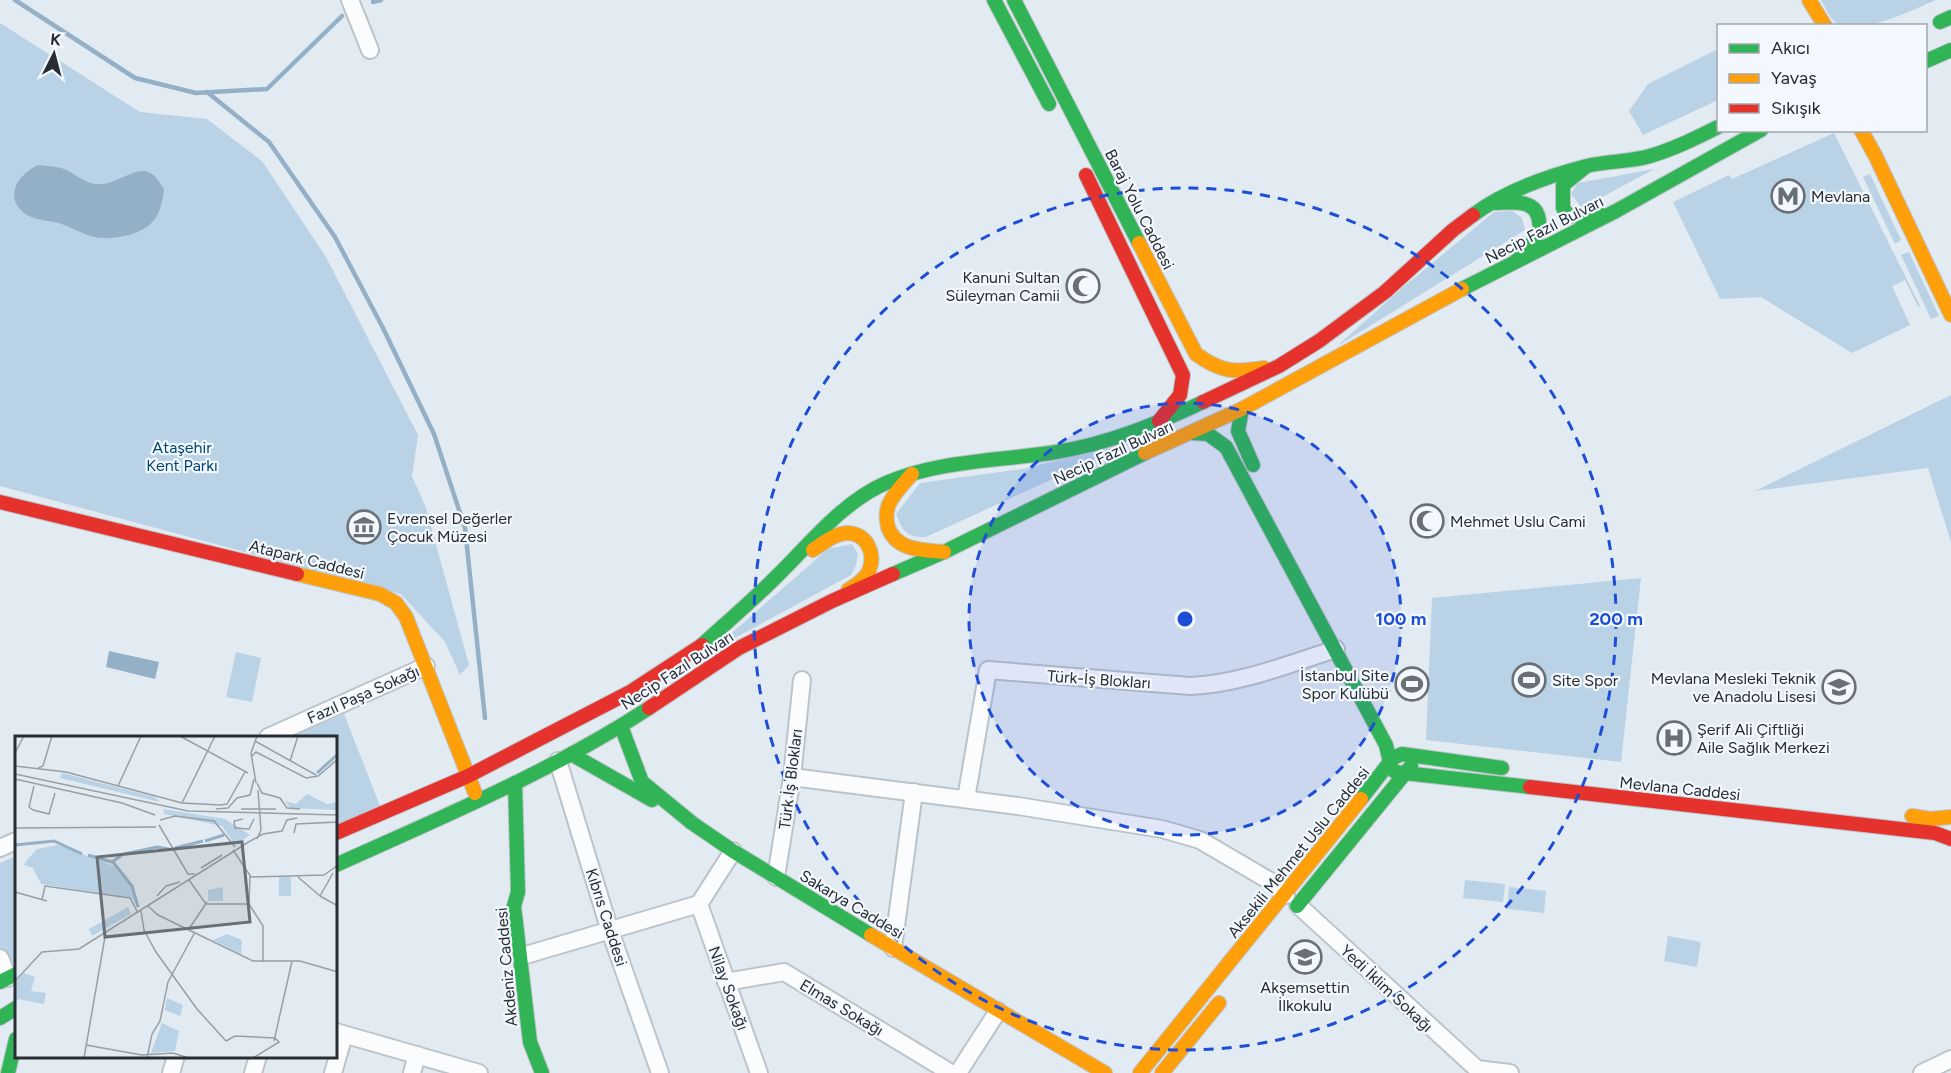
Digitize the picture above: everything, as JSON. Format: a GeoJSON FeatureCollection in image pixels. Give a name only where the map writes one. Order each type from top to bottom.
{"type":"FeatureCollection","features":[{"type":"Feature","properties":{"kind":"main road"},"geometry":{"type":"LineString","coordinates":[[994,0],[1054,115]]}},
{"type":"Feature","properties":{"kind":"main road","name":"Baraj Yolu Caddesi"},"geometry":{"type":"LineString","coordinates":[[1014,0],[1196,354],[1211,366],[1235,373],[1279,366]]}},
{"type":"Feature","properties":{"kind":"main road"},"geometry":{"type":"LineString","coordinates":[[1809,0],[1824,24]]}},
{"type":"Feature","properties":{"kind":"main road"},"geometry":{"type":"LineString","coordinates":[[1927,28],[1948,20]]}},
{"type":"Feature","properties":{"kind":"main road"},"geometry":{"type":"LineString","coordinates":[[1927,61],[1951,51]]}},
{"type":"Feature","properties":{"kind":"main road","name":"Necip Fazıl Bulvarı"},"geometry":{"type":"LineString","coordinates":[[338,832],[468,776],[630,692],[701,646],[836,517],[862,496],[885,483],[950,465],[1058,452],[1117,438],[1157,423],[1279,366],[1319,341],[1385,292],[1453,230],[1489,203],[1538,182],[1587,166],[1650,156],[1717,128]]}},
{"type":"Feature","properties":{"kind":"main road","name":"Necip Fazıl Bulvarı"},"geometry":{"type":"LineString","coordinates":[[338,864],[515,783],[564,757],[621,726],[739,648],[832,601],[944,552],[1139,456],[1242,409],[1515,261],[1616,211],[1757,132]]}},
{"type":"Feature","properties":{"kind":"main road"},"geometry":{"type":"LineString","coordinates":[[1862,132],[1951,315]]}},
{"type":"Feature","properties":{"kind":"main road"},"geometry":{"type":"LineString","coordinates":[[1877,132],[1951,292]]}},
{"type":"Feature","properties":{"kind":"main road"},"geometry":{"type":"LineString","coordinates":[[1587,166],[1563,185],[1563,207],[1568,215],[1591,218],[1616,211]]}},
{"type":"Feature","properties":{"kind":"main road","name":"Baraj Yolu Caddesi"},"geometry":{"type":"LineString","coordinates":[[1082,167],[1183,375],[1183,391],[1180,398],[1157,423]]}},
{"type":"Feature","properties":{"kind":"main road"},"geometry":{"type":"LineString","coordinates":[[1092,188],[1107,180]]}},
{"type":"Feature","properties":{"kind":"main road"},"geometry":{"type":"LineString","coordinates":[[1489,203],[1516,201],[1529,204],[1538,212],[1540,225],[1537,236],[1515,261]]}},
{"type":"Feature","properties":{"kind":"main road"},"geometry":{"type":"LineString","coordinates":[[1242,409],[1237,424],[1239,436],[1260,477]]}},
{"type":"Feature","properties":{"kind":"main road","name":"Aksekili Mehmet Uslu Caddesi"},"geometry":{"type":"LineString","coordinates":[[1192,433],[1205,432],[1214,436],[1226,447],[1343,643],[1386,745],[1391,763],[1292,904]]}},
{"type":"Feature","properties":{"kind":"main road"},"geometry":{"type":"LineString","coordinates":[[912,474],[889,504],[886,517],[887,531],[899,543],[911,548],[944,552]]}},
{"type":"Feature","properties":{"kind":"main road","name":"Atapark Caddesi"},"geometry":{"type":"LineString","coordinates":[[0,502],[380,594],[396,603],[406,617],[478,800]]}},
{"type":"Feature","properties":{"kind":"main road"},"geometry":{"type":"LineString","coordinates":[[787,566],[839,535],[858,536],[868,543],[872,553],[868,574],[859,583],[832,601]]}},
{"type":"Feature","properties":{"kind":"main road"},"geometry":{"type":"LineString","coordinates":[[1386,716],[1407,756],[1411,761],[1411,767],[1401,775],[1395,772],[1391,763],[1393,758],[1399,754],[1407,756],[1514,769]]}},
{"type":"Feature","properties":{"kind":"main road","name":"Sakarya Caddesi"},"geometry":{"type":"LineString","coordinates":[[621,726],[642,782],[692,823],[733,851],[893,948],[1105,1073]]}},
{"type":"Feature","properties":{"kind":"main road"},"geometry":{"type":"LineString","coordinates":[[564,757],[692,823]]}},
{"type":"Feature","properties":{"kind":"main road","name":"Aksekili Mehmet Uslu Caddesi"},"geometry":{"type":"LineString","coordinates":[[1140,1073],[1292,904],[1405,773]]}},
{"type":"Feature","properties":{"kind":"main road","name":"Mevlana Caddesi"},"geometry":{"type":"LineString","coordinates":[[1405,773],[1935,833],[1951,839]]}},
{"type":"Feature","properties":{"kind":"main road","name":"Akdeniz Caddesi"},"geometry":{"type":"LineString","coordinates":[[515,783],[518,892],[514,906],[530,1042],[542,1073]]}},
{"type":"Feature","properties":{"kind":"main road"},"geometry":{"type":"LineString","coordinates":[[1897,815],[1930,819],[1951,817]]}},
{"type":"Feature","properties":{"kind":"main road"},"geometry":{"type":"LineString","coordinates":[[1162,1073],[1227,993]]}},
{"type":"Feature","properties":{"kind":"main road"},"geometry":{"type":"LineString","coordinates":[[0,1018],[15,1009]]}},
{"type":"Feature","properties":{"kind":"main road"},"geometry":{"type":"LineString","coordinates":[[8,1073],[15,1043]]}},
{"type":"Feature","properties":{"kind":"street"},"geometry":{"type":"LineString","coordinates":[[350,0],[370,50]]}},
{"type":"Feature","properties":{"kind":"street","name":"Türk-İş Blokları"},"geometry":{"type":"LineString","coordinates":[[966,799],[988,670],[1209,686],[1228,682],[1343,643]]}},
{"type":"Feature","properties":{"kind":"street","name":"Fazıl Paşa Sokağı"},"geometry":{"type":"LineString","coordinates":[[270,736],[426,666]]}},
{"type":"Feature","properties":{"kind":"street","name":"Türk İş Blokları"},"geometry":{"type":"LineString","coordinates":[[776,877],[792,777],[802,680]]}},
{"type":"Feature","properties":{"kind":"street","name":"Kıbrıs Caddesi"},"geometry":{"type":"LineString","coordinates":[[564,757],[610,931],[660,1073]]}},
{"type":"Feature","properties":{"kind":"street"},"geometry":{"type":"LineString","coordinates":[[792,777],[966,799],[1183,834],[1200,840],[1270,881],[1292,904]]}},
{"type":"Feature","properties":{"kind":"street"},"geometry":{"type":"LineString","coordinates":[[893,948],[914,792]]}},
{"type":"Feature","properties":{"kind":"street"},"geometry":{"type":"LineString","coordinates":[[0,848],[15,841]]}},
{"type":"Feature","properties":{"kind":"street"},"geometry":{"type":"LineString","coordinates":[[519,957],[699,904],[733,851]]}},
{"type":"Feature","properties":{"kind":"street","name":"Nilay Sokağı"},"geometry":{"type":"LineString","coordinates":[[699,904],[759,1073]]}},
{"type":"Feature","properties":{"kind":"street","name":"Yedi İklim Sokağı"},"geometry":{"type":"LineString","coordinates":[[1292,904],[1475,1071],[1510,1073]]}},
{"type":"Feature","properties":{"kind":"street"},"geometry":{"type":"LineString","coordinates":[[0,958],[8,978]]}},
{"type":"Feature","properties":{"kind":"street","name":"Elmas Sokağı"},"geometry":{"type":"LineString","coordinates":[[726,982],[784,972],[951,1073]]}},
{"type":"Feature","properties":{"kind":"street"},"geometry":{"type":"LineString","coordinates":[[958,1073],[998,1011]]}},
{"type":"Feature","properties":{"kind":"street"},"geometry":{"type":"LineString","coordinates":[[340,1033],[479,1073]]}},
{"type":"Feature","properties":{"kind":"street"},"geometry":{"type":"LineString","coordinates":[[412,1073],[417,1055]]}},
{"type":"Feature","properties":{"kind":"street"},"geometry":{"type":"LineString","coordinates":[[253,1073],[257,1058]]}},
{"type":"Feature","properties":{"kind":"street"},"geometry":{"type":"LineString","coordinates":[[333,1073],[336,1058]]}},
{"type":"Feature","properties":{"kind":"street"},"geometry":{"type":"LineString","coordinates":[[1922,1073],[1951,1059]]}},
{"type":"Feature","properties":{"kind":"green space"},"geometry":{"type":"Polygon","coordinates":[[[1821,0],[1936,0],[1873,24],[1837,24],[1821,0]]]}},
{"type":"Feature","properties":{"kind":"green space","name":"Ataşehir Kent Parkı"},"geometry":{"type":"Polygon","coordinates":[[[0,23],[140,112],[207,119],[262,161],[326,257],[418,435],[412,476],[426,508],[469,665],[460,675],[445,642],[401,594],[0,486],[0,23]]]}},
{"type":"Feature","properties":{"kind":"green space"},"geometry":{"type":"Polygon","coordinates":[[[1717,50],[1717,100],[1643,135],[1629,111],[1648,84],[1717,50]]]}},
{"type":"Feature","properties":{"kind":"green space"},"geometry":{"type":"Polygon","coordinates":[[[1834,133],[1920,306],[1918,307],[1905,280],[1892,286],[1910,325],[1852,353],[1761,297],[1720,299],[1673,202],[1729,175],[1732,179],[1834,133]]]}},
{"type":"Feature","properties":{"kind":"green space"},"geometry":{"type":"Polygon","coordinates":[[[1654,169],[1582,208],[1571,194],[1578,183],[1654,169]]]}},
{"type":"Feature","properties":{"kind":"green space"},"geometry":{"type":"Polygon","coordinates":[[[1870,174],[1901,240],[1895,244],[1863,177],[1870,174]]]}},
{"type":"Feature","properties":{"kind":"green space"},"geometry":{"type":"Polygon","coordinates":[[[1512,211],[1522,218],[1525,230],[1336,347],[1494,212],[1512,211]]]}},
{"type":"Feature","properties":{"kind":"green space"},"geometry":{"type":"Polygon","coordinates":[[[1909,252],[1939,316],[1931,319],[1901,255],[1909,252]]]}},
{"type":"Feature","properties":{"kind":"green space"},"geometry":{"type":"Polygon","coordinates":[[[1951,395],[1951,542],[1928,468],[1755,491],[1951,395]]]}},
{"type":"Feature","properties":{"kind":"green space"},"geometry":{"type":"Polygon","coordinates":[[[1129,444],[926,537],[914,536],[906,532],[896,514],[920,483],[1022,469],[1129,444]]]}},
{"type":"Feature","properties":{"kind":"green space"},"geometry":{"type":"Polygon","coordinates":[[[852,544],[858,554],[851,575],[711,651],[828,549],[852,544]]]}},
{"type":"Feature","properties":{"kind":"green space","name":"Site Spor"},"geometry":{"type":"Polygon","coordinates":[[[1641,578],[1621,762],[1426,740],[1432,598],[1641,578]]]}},
{"type":"Feature","properties":{"kind":"green space"},"geometry":{"type":"Polygon","coordinates":[[[236,652],[261,658],[252,702],[226,697],[236,652]]]}},
{"type":"Feature","properties":{"kind":"green space"},"geometry":{"type":"Polygon","coordinates":[[[344,714],[380,806],[338,824],[338,736],[292,736],[344,714]]]}},
{"type":"Feature","properties":{"kind":"green space"},"geometry":{"type":"Polygon","coordinates":[[[15,856],[15,962],[0,969],[0,863],[15,856]]]}},
{"type":"Feature","properties":{"kind":"green space"},"geometry":{"type":"Polygon","coordinates":[[[1465,880],[1505,884],[1503,902],[1463,898],[1465,880]]]}},
{"type":"Feature","properties":{"kind":"green space"},"geometry":{"type":"Polygon","coordinates":[[[1509,887],[1546,891],[1544,913],[1507,909],[1509,887]]]}},
{"type":"Feature","properties":{"kind":"green space"},"geometry":{"type":"Polygon","coordinates":[[[1668,936],[1701,942],[1697,967],[1664,961],[1668,936]]]}},
{"type":"Feature","properties":{"kind":"shaded area"},"geometry":{"type":"Polygon","coordinates":[[[38,165],[61,168],[87,182],[96,184],[109,183],[139,171],[146,171],[155,176],[164,189],[162,203],[152,223],[137,232],[119,237],[94,237],[59,223],[33,217],[20,209],[14,196],[17,183],[26,172],[38,165]]]}},
{"type":"Feature","properties":{"kind":"shaded area"},"geometry":{"type":"Polygon","coordinates":[[[109,651],[159,662],[155,679],[106,667],[109,651]]]}},
{"type":"Feature","properties":{"kind":"waterway"},"geometry":{"type":"LineString","coordinates":[[15,0],[135,78],[196,93],[267,89],[342,16]]}},
{"type":"Feature","properties":{"kind":"waterway"},"geometry":{"type":"LineString","coordinates":[[373,2],[381,0]]}},
{"type":"Feature","properties":{"kind":"waterway"},"geometry":{"type":"LineString","coordinates":[[207,92],[269,142],[335,237],[383,328],[434,434],[465,528],[485,718]]}},
{"type":"Feature","properties":{"kind":"traffic: fast"},"geometry":{"type":"LineString","coordinates":[[994,0],[1049,104]]}},
{"type":"Feature","properties":{"kind":"traffic: fast"},"geometry":{"type":"LineString","coordinates":[[1014,0],[1139,243]]}},
{"type":"Feature","properties":{"kind":"traffic: fast"},"geometry":{"type":"LineString","coordinates":[[1940,22],[1951,17]]}},
{"type":"Feature","properties":{"kind":"traffic: fast"},"geometry":{"type":"LineString","coordinates":[[1927,61],[1951,50]]}},
{"type":"Feature","properties":{"kind":"traffic: fast"},"geometry":{"type":"LineString","coordinates":[[1473,215],[1485,206],[1513,192],[1557,174],[1602,163],[1650,156],[1676,147],[1717,127]]}},
{"type":"Feature","properties":{"kind":"traffic: fast"},"geometry":{"type":"LineString","coordinates":[[1462,289],[1616,211],[1757,132]]}},
{"type":"Feature","properties":{"kind":"traffic: fast"},"geometry":{"type":"LineString","coordinates":[[1584,168],[1563,185],[1563,208],[1568,215],[1572,216],[1602,215]]}},
{"type":"Feature","properties":{"kind":"traffic: fast"},"geometry":{"type":"LineString","coordinates":[[1496,203],[1523,203],[1529,205],[1537,214],[1540,225],[1538,234],[1518,258]]}},
{"type":"Feature","properties":{"kind":"traffic: fast"},"geometry":{"type":"LineString","coordinates":[[702,645],[767,586],[841,513],[855,501],[886,483],[907,475],[949,465],[1056,452],[1094,444],[1150,425],[1203,402]]}},
{"type":"Feature","properties":{"kind":"traffic: fast"},"geometry":{"type":"LineString","coordinates":[[1242,409],[1238,431],[1253,465]]}},
{"type":"Feature","properties":{"kind":"traffic: fast"},"geometry":{"type":"LineString","coordinates":[[1192,433],[1208,434],[1226,447],[1386,745],[1391,767],[1395,772],[1530,787]]}},
{"type":"Feature","properties":{"kind":"traffic: fast"},"geometry":{"type":"LineString","coordinates":[[893,574],[944,552],[1145,453]]}},
{"type":"Feature","properties":{"kind":"traffic: fast"},"geometry":{"type":"LineString","coordinates":[[338,864],[535,773],[574,753],[649,708]]}},
{"type":"Feature","properties":{"kind":"traffic: fast"},"geometry":{"type":"LineString","coordinates":[[621,726],[642,782],[692,823],[733,851],[871,935]]}},
{"type":"Feature","properties":{"kind":"traffic: fast"},"geometry":{"type":"LineString","coordinates":[[571,754],[652,800]]}},
{"type":"Feature","properties":{"kind":"traffic: fast"},"geometry":{"type":"LineString","coordinates":[[1361,799],[1393,758],[1402,754],[1502,768]]}},
{"type":"Feature","properties":{"kind":"traffic: fast"},"geometry":{"type":"LineString","coordinates":[[1297,906],[1411,766]]}},
{"type":"Feature","properties":{"kind":"traffic: fast"},"geometry":{"type":"LineString","coordinates":[[515,783],[518,892],[514,906],[530,1042],[542,1073]]}},
{"type":"Feature","properties":{"kind":"traffic: fast"},"geometry":{"type":"LineString","coordinates":[[0,982],[15,974]]}},
{"type":"Feature","properties":{"kind":"traffic: fast"},"geometry":{"type":"LineString","coordinates":[[0,1018],[15,1009]]}},
{"type":"Feature","properties":{"kind":"traffic: fast"},"geometry":{"type":"LineString","coordinates":[[8,1073],[15,1043]]}},
{"type":"Feature","properties":{"kind":"traffic: slow"},"geometry":{"type":"LineString","coordinates":[[1809,0],[1824,24]]}},
{"type":"Feature","properties":{"kind":"traffic: slow"},"geometry":{"type":"LineString","coordinates":[[1862,132],[1951,315]]}},
{"type":"Feature","properties":{"kind":"traffic: slow"},"geometry":{"type":"LineString","coordinates":[[1139,243],[1196,354],[1228,370],[1264,368]]}},
{"type":"Feature","properties":{"kind":"traffic: slow"},"geometry":{"type":"LineString","coordinates":[[1145,453],[1242,409],[1462,289]]}},
{"type":"Feature","properties":{"kind":"traffic: slow"},"geometry":{"type":"LineString","coordinates":[[912,474],[889,504],[888,527],[897,541],[904,545],[919,550],[944,552]]}},
{"type":"Feature","properties":{"kind":"traffic: slow"},"geometry":{"type":"LineString","coordinates":[[813,550],[829,539],[847,533],[854,534],[865,541],[871,558],[869,571],[863,580],[848,590]]}},
{"type":"Feature","properties":{"kind":"traffic: slow"},"geometry":{"type":"LineString","coordinates":[[297,574],[380,594],[396,603],[406,617],[475,793]]}},
{"type":"Feature","properties":{"kind":"traffic: slow"},"geometry":{"type":"LineString","coordinates":[[1140,1073],[1361,799]]}},
{"type":"Feature","properties":{"kind":"traffic: slow"},"geometry":{"type":"LineString","coordinates":[[1912,816],[1930,819],[1951,817]]}},
{"type":"Feature","properties":{"kind":"traffic: slow"},"geometry":{"type":"LineString","coordinates":[[871,935],[1105,1073]]}},
{"type":"Feature","properties":{"kind":"traffic: slow"},"geometry":{"type":"LineString","coordinates":[[1162,1073],[1219,1003]]}},
{"type":"Feature","properties":{"kind":"traffic: jam"},"geometry":{"type":"LineString","coordinates":[[1086,175],[1183,375],[1180,395],[1159,421]]}},
{"type":"Feature","properties":{"kind":"traffic: jam"},"geometry":{"type":"LineString","coordinates":[[1203,402],[1279,366],[1319,341],[1385,292],[1453,230],[1473,215]]}},
{"type":"Feature","properties":{"kind":"traffic: jam"},"geometry":{"type":"LineString","coordinates":[[0,502],[297,574]]}},
{"type":"Feature","properties":{"kind":"traffic: jam"},"geometry":{"type":"LineString","coordinates":[[649,708],[739,648],[832,601],[893,574]]}},
{"type":"Feature","properties":{"kind":"traffic: jam"},"geometry":{"type":"LineString","coordinates":[[338,832],[468,776],[630,692],[702,645]]}},
{"type":"Feature","properties":{"kind":"traffic: jam"},"geometry":{"type":"LineString","coordinates":[[1530,787],[1935,833],[1951,839]]}},
{"type":"Feature","properties":{"kind":"place","name":"Mevlana"},"geometry":{"type":"Point","coordinates":[1788,196]}},
{"type":"Feature","properties":{"kind":"place","name":"Kanuni Sultan Süleyman Camii"},"geometry":{"type":"Point","coordinates":[1083,286]}},
{"type":"Feature","properties":{"kind":"place","name":"Mehmet Uslu Cami"},"geometry":{"type":"Point","coordinates":[1427,521]}},
{"type":"Feature","properties":{"kind":"place","name":"Evrensel Değerler Çocuk Müzesi"},"geometry":{"type":"Point","coordinates":[364,527]}},
{"type":"Feature","properties":{"kind":"place","name":"Site Spor"},"geometry":{"type":"Point","coordinates":[1529,680]}},
{"type":"Feature","properties":{"kind":"place","name":"İstanbul Site Spor Kulübü"},"geometry":{"type":"Point","coordinates":[1412,684]}},
{"type":"Feature","properties":{"kind":"place","name":"Mevlana Mesleki Teknik ve Anadolu Lisesi"},"geometry":{"type":"Point","coordinates":[1839,687]}},
{"type":"Feature","properties":{"kind":"place","name":"Şerif Ali Çiftliği Aile Sağlık Merkezi"},"geometry":{"type":"Point","coordinates":[1674,738]}},
{"type":"Feature","properties":{"kind":"place","name":"Akşemsettin İlkokulu"},"geometry":{"type":"Point","coordinates":[1305,957]}}]}
